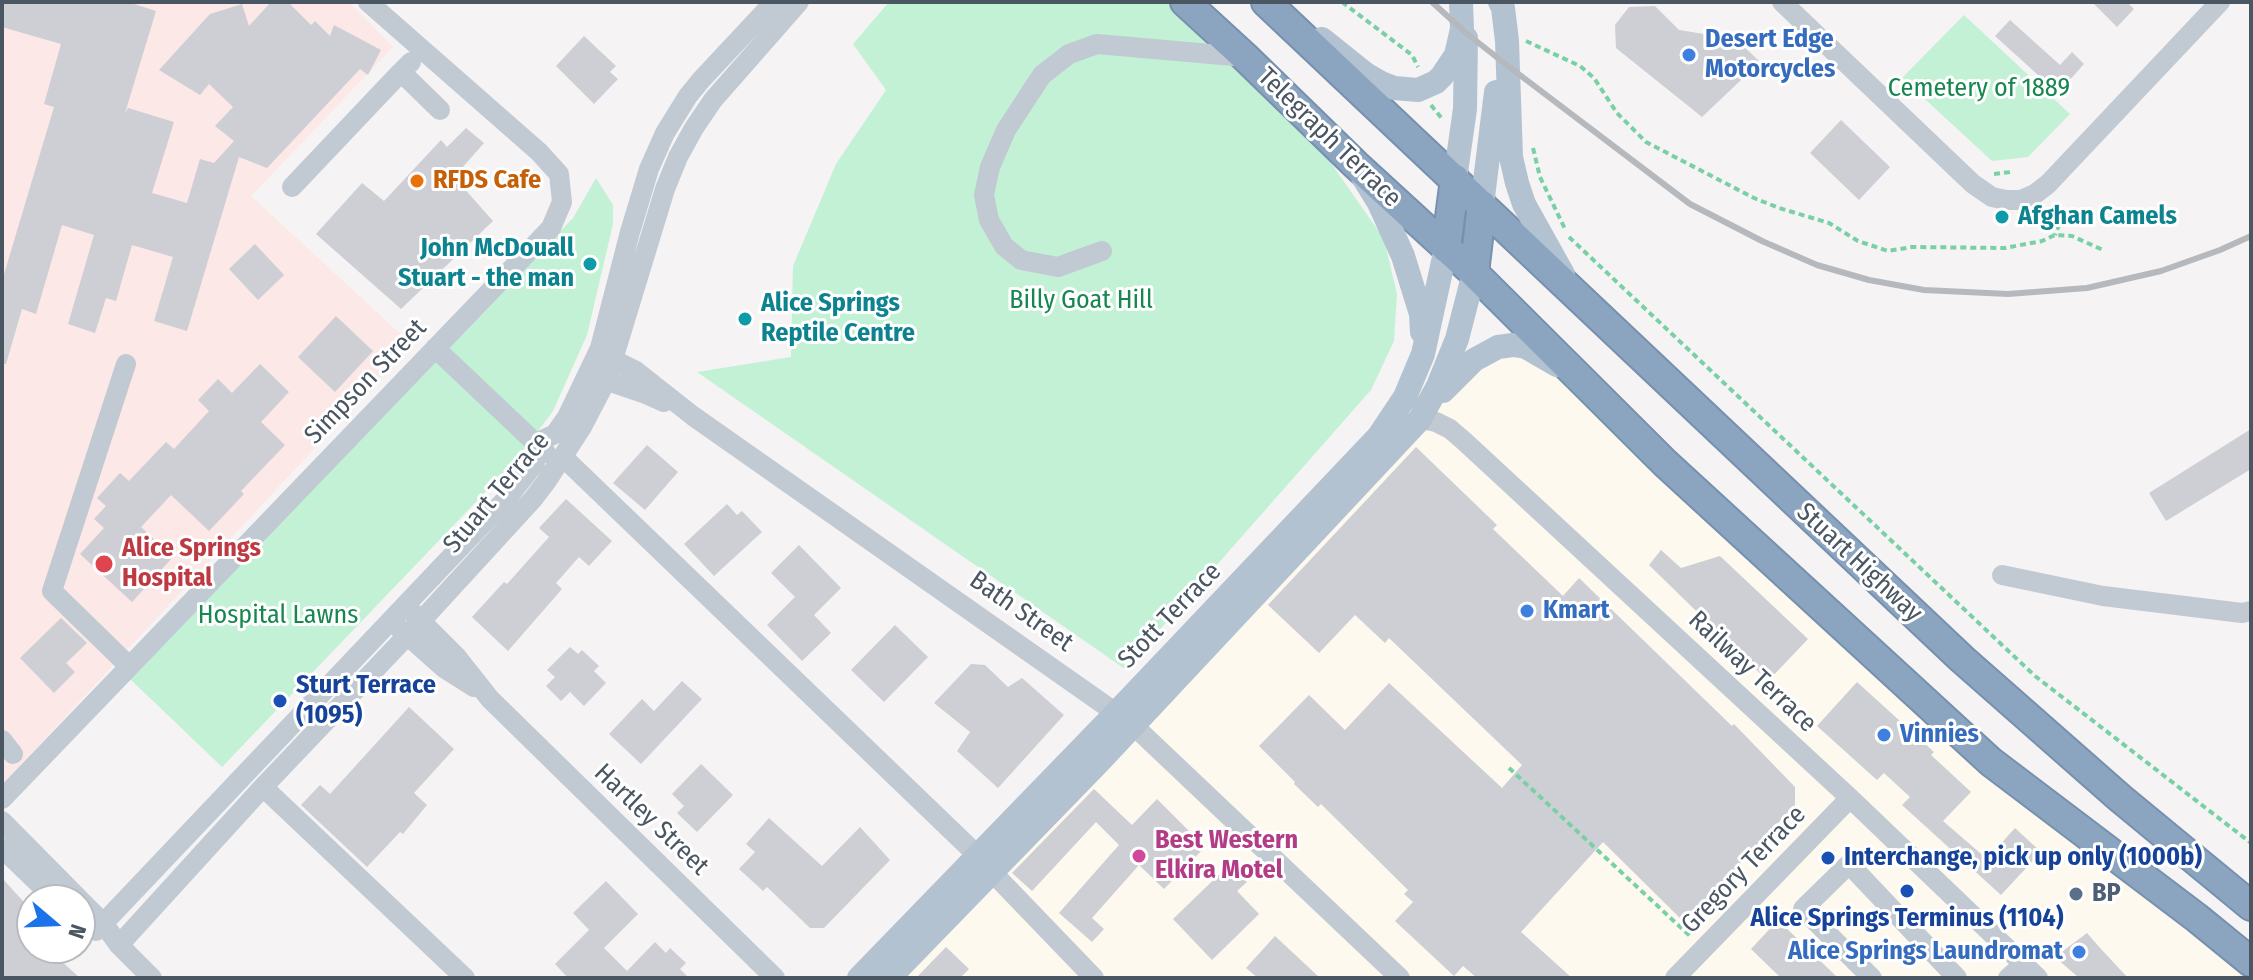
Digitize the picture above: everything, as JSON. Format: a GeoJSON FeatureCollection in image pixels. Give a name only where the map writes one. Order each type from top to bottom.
{"type":"FeatureCollection","features":[{"type":"Feature","properties":{"kind":"highway","name":"Telegraph Terrace"},"geometry":{"type":"LineString","coordinates":[[1185,2],[1474,273]]}},
{"type":"Feature","properties":{"kind":"highway"},"geometry":{"type":"LineString","coordinates":[[1266,2],[1482,205],[1474,273],[1665,463],[1991,762],[2251,962]]}},
{"type":"Feature","properties":{"kind":"highway"},"geometry":{"type":"LineString","coordinates":[[1446,248],[1455,179]]}},
{"type":"Feature","properties":{"kind":"highway","name":"Stuart Highway"},"geometry":{"type":"LineString","coordinates":[[1482,205],[1962,659],[2120,798],[2251,906]]}},
{"type":"Feature","properties":{"kind":"main road"},"geometry":{"type":"LineString","coordinates":[[1276,2],[1367,75],[1407,91],[1428,86],[1450,66],[1460,36],[1462,2]]}},
{"type":"Feature","properties":{"kind":"main road"},"geometry":{"type":"LineString","coordinates":[[1455,179],[1466,98],[1466,33],[1462,2]]}},
{"type":"Feature","properties":{"kind":"main road"},"geometry":{"type":"LineString","coordinates":[[1482,205],[1496,111],[1497,2]]}},
{"type":"Feature","properties":{"kind":"main road"},"geometry":{"type":"LineString","coordinates":[[1497,2],[1503,8],[1507,41],[1511,157],[1517,183],[1524,204],[1556,265],[1578,295]]}},
{"type":"Feature","properties":{"kind":"main road"},"geometry":{"type":"LineString","coordinates":[[1356,165],[1379,203],[1403,256],[1421,314],[1423,354]]}},
{"type":"Feature","properties":{"kind":"main road","name":"Stott Terrace"},"geometry":{"type":"LineString","coordinates":[[1125,719],[1370,447],[1405,397],[1423,354],[1446,248]]}},
{"type":"Feature","properties":{"kind":"main road","name":"Stott Terrace"},"geometry":{"type":"LineString","coordinates":[[859,978],[984,864],[1420,419],[1438,386],[1457,339],[1474,273]]}},
{"type":"Feature","properties":{"kind":"main road"},"geometry":{"type":"LineString","coordinates":[[1420,419],[1456,376],[1474,360],[1498,347],[1526,347],[1592,389]]}},
{"type":"Feature","properties":{"kind":"main road","name":"Stott Terrace"},"geometry":{"type":"LineString","coordinates":[[889,978],[984,864]]}},
{"type":"Feature","properties":{"kind":"street","name":"Simpson Street"},"geometry":{"type":"LineString","coordinates":[[2,799],[551,228],[562,202],[559,174],[539,152],[368,2]]}},
{"type":"Feature","properties":{"kind":"street","name":"Stuart Terrace"},"geometry":{"type":"LineString","coordinates":[[119,945],[533,499],[594,407],[633,221],[649,169],[665,133],[701,80],[774,2]]}},
{"type":"Feature","properties":{"kind":"street","name":"Stuart Terrace"},"geometry":{"type":"LineString","coordinates":[[96,921],[398,613],[524,479],[535,463],[536,443],[555,434],[602,365],[665,189],[694,128],[713,100],[799,2]]}},
{"type":"Feature","properties":{"kind":"street"},"geometry":{"type":"LineString","coordinates":[[1782,2],[1973,184],[1992,197],[2021,200],[2048,184],[2220,2]]}},
{"type":"Feature","properties":{"kind":"street"},"geometry":{"type":"LineString","coordinates":[[1102,251],[1058,267],[1021,260],[1004,246],[989,220],[984,195],[990,167],[1006,130],[1042,75],[1069,54],[1097,44],[1245,57]]}},
{"type":"Feature","properties":{"kind":"street"},"geometry":{"type":"LineString","coordinates":[[292,187],[422,51]]}},
{"type":"Feature","properties":{"kind":"street"},"geometry":{"type":"LineString","coordinates":[[401,72],[440,110]]}},
{"type":"Feature","properties":{"kind":"street"},"geometry":{"type":"LineString","coordinates":[[435,348],[536,443],[560,460],[984,864],[1094,978]]}},
{"type":"Feature","properties":{"kind":"street"},"geometry":{"type":"LineString","coordinates":[[126,364],[52,591],[129,666]]}},
{"type":"Feature","properties":{"kind":"street","name":"Bath Street"},"geometry":{"type":"LineString","coordinates":[[602,365],[644,377],[693,416],[1125,719],[1400,978]]}},
{"type":"Feature","properties":{"kind":"street","name":"Railway Terrace"},"geometry":{"type":"LineString","coordinates":[[1420,419],[1436,422],[1464,441],[1850,798],[2031,971]]}},
{"type":"Feature","properties":{"kind":"street"},"geometry":{"type":"LineString","coordinates":[[2002,575],[2103,596],[2242,613],[2251,611]]}},
{"type":"Feature","properties":{"kind":"street","name":"Hartley Street"},"geometry":{"type":"LineString","coordinates":[[398,613],[414,628],[456,656],[490,699],[775,978]]}},
{"type":"Feature","properties":{"kind":"street"},"geometry":{"type":"LineString","coordinates":[[263,787],[465,978]]}},
{"type":"Feature","properties":{"kind":"street","name":"Gregory Terrace"},"geometry":{"type":"LineString","coordinates":[[1675,978],[1850,798]]}},
{"type":"Feature","properties":{"kind":"street"},"geometry":{"type":"LineString","coordinates":[[2,821],[58,884]]}},
{"type":"Feature","properties":{"kind":"street"},"geometry":{"type":"LineString","coordinates":[[2,848],[39,884]]}},
{"type":"Feature","properties":{"kind":"street"},"geometry":{"type":"LineString","coordinates":[[1872,978],[1803,909],[1849,864],[1957,978]]}},
{"type":"Feature","properties":{"kind":"street"},"geometry":{"type":"LineString","coordinates":[[96,926],[152,978]]}},
{"type":"Feature","properties":{"kind":"street"},"geometry":{"type":"LineString","coordinates":[[2008,978],[2031,971]]}},
{"type":"Feature","properties":{"kind":"path"},"geometry":{"type":"LineString","coordinates":[[1524,40],[1580,66],[1594,78],[1617,113],[1646,142],[1754,198],[1829,223],[1858,241],[1888,251],[1912,247],[2005,248],[2042,241],[2055,235],[2072,236],[2103,250]]}},
{"type":"Feature","properties":{"kind":"path"},"geometry":{"type":"LineString","coordinates":[[1540,177],[1570,239],[2023,665],[2251,843]]}},
{"type":"Feature","properties":{"kind":"path"},"geometry":{"type":"LineString","coordinates":[[2033,215],[2043,219],[2057,217],[2059,225],[2055,235]]}},
{"type":"Feature","properties":{"kind":"path"},"geometry":{"type":"LineString","coordinates":[[1509,768],[1704,949]]}},
{"type":"Feature","properties":{"kind":"shaded area","name":"Alice Springs Hospital"},"geometry":{"type":"Polygon","coordinates":[[[2,2],[349,2],[393,47],[251,196],[411,344],[2,785],[2,2]]]}},
{"type":"Feature","properties":{"kind":"shaded area"},"geometry":{"type":"Polygon","coordinates":[[[1526,347],[1881,661],[2251,962],[2251,978],[889,978],[1456,376],[1526,347]]]}},
{"type":"Feature","properties":{"kind":"green space","name":"Billy Goat Hill"},"geometry":{"type":"Polygon","coordinates":[[[889,2],[1176,2],[1326,156],[1384,239],[1397,294],[1394,341],[1371,390],[1125,669],[697,372],[791,357],[793,266],[836,164],[886,90],[853,44],[889,2]]]}},
{"type":"Feature","properties":{"kind":"green space","name":"Cemetery of 1889"},"geometry":{"type":"Polygon","coordinates":[[[1964,15],[2070,114],[2028,157],[1992,161],[1902,78],[1964,15]]]}},
{"type":"Feature","properties":{"kind":"green space","name":"Hospital Lawns"},"geometry":{"type":"Polygon","coordinates":[[[596,178],[613,205],[613,224],[587,335],[553,411],[517,459],[222,767],[129,678],[573,218],[596,178]]]}},
{"type":"Feature","properties":{"kind":"building"},"geometry":{"type":"Polygon","coordinates":[[[2,2],[128,2],[156,11],[125,113],[128,108],[174,122],[152,193],[187,203],[200,159],[214,163],[234,141],[215,126],[233,107],[209,84],[200,95],[159,70],[210,14],[242,4],[249,26],[271,2],[288,2],[311,25],[315,21],[330,36],[334,25],[381,50],[368,75],[360,69],[267,168],[239,157],[187,331],[154,321],[173,257],[132,245],[116,301],[106,298],[95,333],[68,324],[94,235],[62,225],[36,314],[22,309],[6,364],[2,364],[2,281],[54,107],[44,104],[61,44],[2,27],[2,2]]]}},
{"type":"Feature","properties":{"kind":"building"},"geometry":{"type":"Polygon","coordinates":[[[2092,2],[2127,2],[2134,9],[2117,27],[2092,2]]]}},
{"type":"Feature","properties":{"kind":"building","name":"Desert Edge Motorcycles"},"geometry":{"type":"Polygon","coordinates":[[[1655,6],[1679,30],[1736,39],[1760,62],[1702,117],[1616,48],[1615,25],[1629,7],[1655,6]]]}},
{"type":"Feature","properties":{"kind":"building"},"geometry":{"type":"Polygon","coordinates":[[[2010,20],[2060,65],[2072,52],[2084,64],[2058,93],[1995,36],[2010,20]]]}},
{"type":"Feature","properties":{"kind":"building"},"geometry":{"type":"Polygon","coordinates":[[[584,36],[616,66],[610,72],[618,79],[594,104],[556,66],[584,36]]]}},
{"type":"Feature","properties":{"kind":"building"},"geometry":{"type":"Polygon","coordinates":[[[1841,120],[1890,167],[1859,200],[1810,153],[1841,120]]]}},
{"type":"Feature","properties":{"kind":"building"},"geometry":{"type":"Polygon","coordinates":[[[466,128],[484,143],[454,177],[493,221],[401,309],[316,234],[362,183],[384,201],[441,140],[447,147],[466,128]]]}},
{"type":"Feature","properties":{"kind":"building"},"geometry":{"type":"Polygon","coordinates":[[[255,244],[284,275],[258,300],[229,269],[255,244]]]}},
{"type":"Feature","properties":{"kind":"building"},"geometry":{"type":"Polygon","coordinates":[[[336,316],[373,351],[335,392],[298,357],[336,316]]]}},
{"type":"Feature","properties":{"kind":"building"},"geometry":{"type":"Polygon","coordinates":[[[260,364],[289,392],[261,422],[285,445],[241,491],[244,494],[209,531],[171,495],[141,527],[173,557],[132,602],[80,554],[104,528],[94,519],[106,506],[97,498],[120,473],[129,481],[166,442],[174,449],[209,411],[198,400],[218,379],[232,393],[260,364]]]}},
{"type":"Feature","properties":{"kind":"building"},"geometry":{"type":"Polygon","coordinates":[[[2251,429],[2251,469],[2166,521],[2149,493],[2251,429]]]}},
{"type":"Feature","properties":{"kind":"building"},"geometry":{"type":"Polygon","coordinates":[[[647,445],[678,472],[645,510],[613,483],[647,445]]]}},
{"type":"Feature","properties":{"kind":"building"},"geometry":{"type":"Polygon","coordinates":[[[1416,447],[1497,525],[1493,529],[1563,596],[1579,578],[1732,726],[1734,724],[1795,787],[1795,805],[1685,923],[1603,842],[1521,932],[1572,978],[1477,978],[1463,966],[1454,976],[1395,921],[1413,902],[1404,894],[1408,890],[1321,804],[1318,807],[1294,784],[1259,746],[1309,695],[1345,730],[1389,683],[1502,788],[1522,765],[1389,638],[1385,643],[1355,615],[1319,653],[1268,605],[1416,447]]]}},
{"type":"Feature","properties":{"kind":"building"},"geometry":{"type":"Polygon","coordinates":[[[566,499],[612,541],[589,566],[579,557],[556,583],[562,589],[508,651],[472,617],[549,537],[539,528],[566,499]]]}},
{"type":"Feature","properties":{"kind":"building"},"geometry":{"type":"Polygon","coordinates":[[[727,504],[737,515],[742,511],[762,532],[714,576],[684,544],[727,504]]]}},
{"type":"Feature","properties":{"kind":"building"},"geometry":{"type":"Polygon","coordinates":[[[799,545],[841,588],[814,615],[831,633],[802,661],[767,625],[795,597],[771,573],[799,545]]]}},
{"type":"Feature","properties":{"kind":"building"},"geometry":{"type":"Polygon","coordinates":[[[1661,550],[1681,568],[1720,556],[1808,639],[1768,681],[1649,565],[1661,550]]]}},
{"type":"Feature","properties":{"kind":"building"},"geometry":{"type":"Polygon","coordinates":[[[61,618],[87,643],[66,663],[75,672],[54,693],[20,658],[61,618]]]}},
{"type":"Feature","properties":{"kind":"building"},"geometry":{"type":"Polygon","coordinates":[[[895,625],[928,657],[884,702],[851,670],[895,625]]]}},
{"type":"Feature","properties":{"kind":"building"},"geometry":{"type":"Polygon","coordinates":[[[570,647],[578,654],[582,650],[599,666],[594,671],[606,683],[584,706],[570,692],[561,701],[546,686],[555,677],[547,670],[570,647]]]}},
{"type":"Feature","properties":{"kind":"building"},"geometry":{"type":"Polygon","coordinates":[[[971,664],[985,665],[1008,687],[1022,678],[1064,715],[998,788],[957,751],[970,732],[934,703],[971,664]]]}},
{"type":"Feature","properties":{"kind":"building"},"geometry":{"type":"Polygon","coordinates":[[[682,681],[702,699],[641,764],[609,734],[642,699],[654,711],[682,681]]]}},
{"type":"Feature","properties":{"kind":"building"},"geometry":{"type":"Polygon","coordinates":[[[1857,682],[1934,752],[1931,755],[1971,792],[1943,821],[1987,859],[2015,828],[2041,852],[2001,895],[1902,805],[1910,797],[1884,773],[1877,780],[1817,726],[1857,682]]]}},
{"type":"Feature","properties":{"kind":"building"},"geometry":{"type":"Polygon","coordinates":[[[409,707],[454,749],[414,793],[427,805],[403,834],[400,832],[367,867],[301,805],[320,785],[330,794],[409,707]]]}},
{"type":"Feature","properties":{"kind":"building"},"geometry":{"type":"Polygon","coordinates":[[[701,764],[733,795],[697,832],[677,813],[684,806],[672,794],[701,764]]]}},
{"type":"Feature","properties":{"kind":"building"},"geometry":{"type":"Polygon","coordinates":[[[1094,789],[1132,825],[1157,799],[1205,847],[1164,889],[1139,865],[1092,918],[1104,929],[1092,942],[1059,913],[1119,845],[1096,822],[1032,891],[1012,873],[1094,789]]]}},
{"type":"Feature","properties":{"kind":"building"},"geometry":{"type":"Polygon","coordinates":[[[769,818],[822,866],[860,827],[890,860],[824,928],[810,928],[767,887],[763,891],[739,869],[755,852],[746,844],[769,818]]]}},
{"type":"Feature","properties":{"kind":"building"},"geometry":{"type":"Polygon","coordinates":[[[1230,864],[1247,882],[1237,891],[1259,914],[1212,960],[1173,919],[1230,864]]]}},
{"type":"Feature","properties":{"kind":"building"},"geometry":{"type":"Polygon","coordinates":[[[2,878],[16,893],[16,964],[65,964],[80,978],[2,978],[2,878]]]}},
{"type":"Feature","properties":{"kind":"building"},"geometry":{"type":"Polygon","coordinates":[[[606,881],[638,914],[604,948],[627,971],[655,942],[666,953],[670,948],[686,963],[680,969],[689,978],[568,978],[555,964],[589,930],[573,913],[606,881]]]}},
{"type":"Feature","properties":{"kind":"building"},"geometry":{"type":"Polygon","coordinates":[[[1778,920],[1838,978],[1781,978],[1751,949],[1778,920]]]}},
{"type":"Feature","properties":{"kind":"building"},"geometry":{"type":"Polygon","coordinates":[[[2087,933],[2128,978],[2079,978],[2055,957],[2087,933]]]}},
{"type":"Feature","properties":{"kind":"building"},"geometry":{"type":"Polygon","coordinates":[[[1275,936],[1320,978],[1258,978],[1246,968],[1275,936]]]}},
{"type":"Feature","properties":{"kind":"building"},"geometry":{"type":"Polygon","coordinates":[[[946,947],[969,969],[960,978],[916,978],[946,947]]]}},
{"type":"Feature","properties":{"kind":"railway"},"geometry":{"type":"LineString","coordinates":[[1432,2],[1508,66],[1690,204],[1817,265],[1869,280],[1924,290],[2008,294],[2087,288],[2161,271],[2251,236]]}},
{"type":"Feature","properties":{"kind":"place","name":"Desert Edge Motorcycles"},"geometry":{"type":"Point","coordinates":[1689,55]}},
{"type":"Feature","properties":{"kind":"place","name":"RFDS Cafe"},"geometry":{"type":"Point","coordinates":[417,181]}},
{"type":"Feature","properties":{"kind":"place","name":"Afghan Camels"},"geometry":{"type":"Point","coordinates":[2002,217]}},
{"type":"Feature","properties":{"kind":"place","name":"John McDouall Stuart - the man"},"geometry":{"type":"Point","coordinates":[590,264]}},
{"type":"Feature","properties":{"kind":"place","name":"Alice Springs Reptile Centre"},"geometry":{"type":"Point","coordinates":[745,319]}},
{"type":"Feature","properties":{"kind":"place","name":"Alice Springs Hospital"},"geometry":{"type":"Point","coordinates":[104,564]}},
{"type":"Feature","properties":{"kind":"place","name":"Kmart"},"geometry":{"type":"Point","coordinates":[1527,611]}},
{"type":"Feature","properties":{"kind":"place","name":"Sturt Terrace (1095)"},"geometry":{"type":"Point","coordinates":[280,701]}},
{"type":"Feature","properties":{"kind":"place","name":"Vinnies"},"geometry":{"type":"Point","coordinates":[1884,735]}},
{"type":"Feature","properties":{"kind":"place","name":"Best Western Elkira Motel"},"geometry":{"type":"Point","coordinates":[1139,856]}},
{"type":"Feature","properties":{"kind":"place","name":"Interchange, pick up only (1000b)"},"geometry":{"type":"Point","coordinates":[1828,858]}},
{"type":"Feature","properties":{"kind":"place","name":"Alice Springs Terminus (1104)"},"geometry":{"type":"Point","coordinates":[1907,891]}},
{"type":"Feature","properties":{"kind":"place","name":"BP"},"geometry":{"type":"Point","coordinates":[2076,894]}},
{"type":"Feature","properties":{"kind":"place","name":"Alice Springs Laundromat"},"geometry":{"type":"Point","coordinates":[2079,952]}}]}
